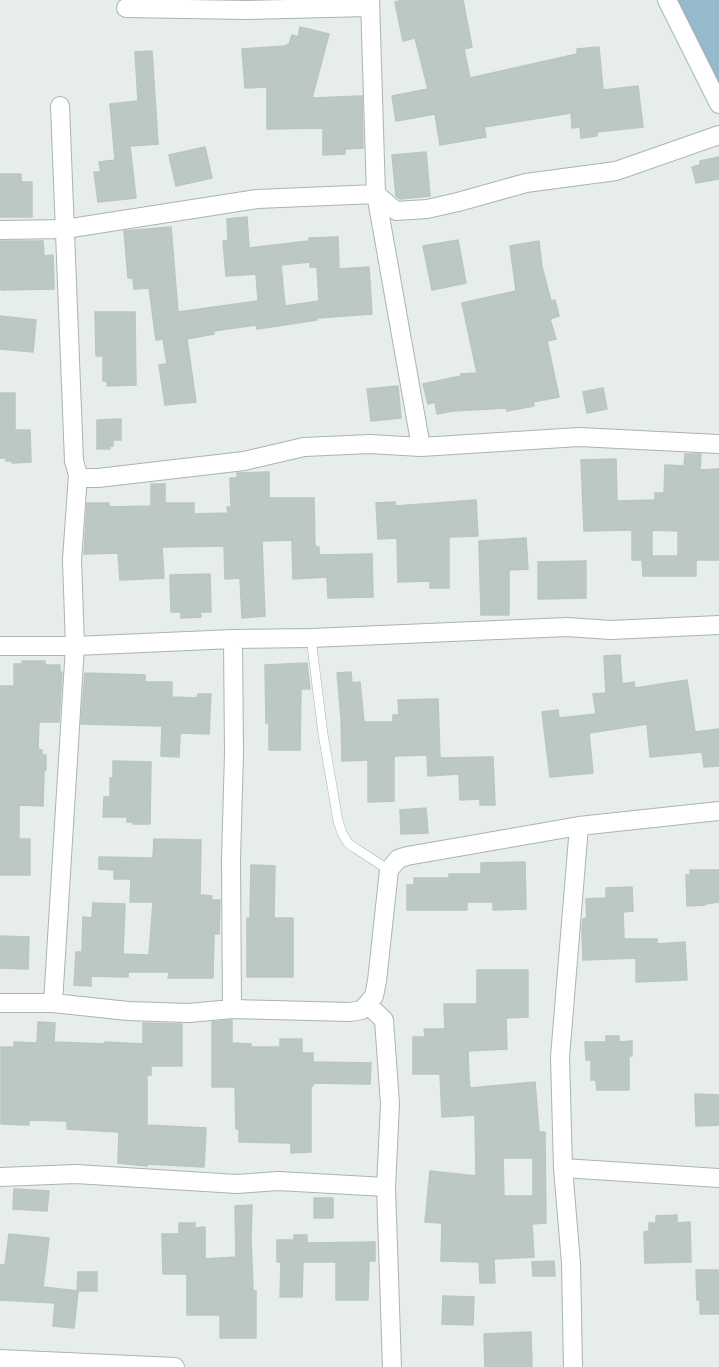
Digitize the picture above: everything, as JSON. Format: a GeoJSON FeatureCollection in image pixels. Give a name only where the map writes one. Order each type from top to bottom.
{"type":"FeatureCollection","features":[{"type":"Feature","properties":{"kind":"street"},"geometry":{"type":"LineString","coordinates":[[667,0],[719,104]]}},
{"type":"Feature","properties":{"kind":"street"},"geometry":{"type":"LineString","coordinates":[[126,8],[248,10],[369,3],[376,194],[422,447]]}},
{"type":"Feature","properties":{"kind":"street"},"geometry":{"type":"LineString","coordinates":[[53,1003],[75,646],[72,560],[78,475],[74,461],[60,106]]}},
{"type":"Feature","properties":{"kind":"street"},"geometry":{"type":"LineString","coordinates":[[0,230],[65,229],[257,199],[376,194],[396,211],[427,209],[526,183],[616,171],[719,135]]}},
{"type":"Feature","properties":{"kind":"street"},"geometry":{"type":"LineString","coordinates":[[78,475],[83,478],[98,478],[244,461],[304,447],[370,444],[422,447],[579,437],[719,444]]}},
{"type":"Feature","properties":{"kind":"street"},"geometry":{"type":"LineString","coordinates":[[0,646],[75,646],[567,627],[611,630],[719,625]]}},
{"type":"Feature","properties":{"kind":"street"},"geometry":{"type":"LineString","coordinates":[[232,1010],[233,639]]}},
{"type":"Feature","properties":{"kind":"street"},"geometry":{"type":"LineString","coordinates":[[0,1003],[53,1003],[128,1011],[189,1013],[232,1010],[350,1012],[362,1010],[374,996],[389,870],[398,859],[579,826],[719,811]]}},
{"type":"Feature","properties":{"kind":"street"},"geometry":{"type":"LineString","coordinates":[[573,1367],[571,1263],[562,1168],[560,1057],[579,826]]}},
{"type":"Feature","properties":{"kind":"street"},"geometry":{"type":"LineString","coordinates":[[368,1005],[384,1020],[390,1104],[386,1187],[392,1367]]}},
{"type":"Feature","properties":{"kind":"street"},"geometry":{"type":"LineString","coordinates":[[562,1168],[719,1178]]}},
{"type":"Feature","properties":{"kind":"street"},"geometry":{"type":"LineString","coordinates":[[0,1177],[76,1174],[237,1184],[278,1181],[386,1187]]}},
{"type":"Feature","properties":{"kind":"street"},"geometry":{"type":"LineString","coordinates":[[0,1359],[175,1367]]}},
{"type":"Feature","properties":{"kind":"lane"},"geometry":{"type":"LineString","coordinates":[[311,638],[323,734],[340,827],[348,843],[389,870]]}},
{"type":"Feature","properties":{"kind":"water"},"geometry":{"type":"Polygon","coordinates":[[[661,0],[719,0],[719,114],[695,67],[661,0]]]}},
{"type":"Feature","properties":{"kind":"building"},"geometry":{"type":"Polygon","coordinates":[[[463,0],[472,47],[464,49],[470,78],[577,54],[577,49],[599,47],[603,90],[638,86],[643,127],[597,132],[597,136],[581,138],[580,127],[572,128],[571,113],[484,127],[486,137],[440,145],[435,114],[396,121],[392,96],[428,89],[415,38],[403,41],[395,2],[463,0]]]}},
{"type":"Feature","properties":{"kind":"building"},"geometry":{"type":"Polygon","coordinates":[[[300,27],[329,34],[312,98],[362,96],[363,148],[345,149],[345,154],[323,155],[323,128],[267,129],[267,87],[245,88],[242,49],[289,45],[292,35],[298,37],[300,27]]]}},
{"type":"Feature","properties":{"kind":"building"},"geometry":{"type":"Polygon","coordinates":[[[152,51],[158,144],[130,146],[136,198],[98,202],[94,172],[101,172],[99,162],[115,160],[110,104],[138,101],[135,52],[152,51]]]}},
{"type":"Feature","properties":{"kind":"building"},"geometry":{"type":"Polygon","coordinates":[[[205,147],[212,178],[176,186],[169,155],[205,147]]]}},
{"type":"Feature","properties":{"kind":"building"},"geometry":{"type":"Polygon","coordinates":[[[426,152],[430,196],[400,199],[396,196],[392,155],[426,152]]]}},
{"type":"Feature","properties":{"kind":"building"},"geometry":{"type":"Polygon","coordinates":[[[719,157],[719,179],[696,183],[692,167],[700,165],[700,161],[719,157]]]}},
{"type":"Feature","properties":{"kind":"building"},"geometry":{"type":"Polygon","coordinates":[[[0,174],[21,174],[21,182],[32,182],[32,217],[0,217],[0,174]]]}},
{"type":"Feature","properties":{"kind":"building"},"geometry":{"type":"Polygon","coordinates":[[[247,217],[249,248],[309,241],[309,238],[338,237],[339,269],[369,267],[372,314],[317,318],[317,320],[257,329],[256,325],[213,331],[214,334],[187,339],[196,402],[165,405],[159,365],[167,364],[163,339],[156,340],[149,288],[134,289],[133,278],[128,278],[124,231],[171,227],[178,312],[258,301],[256,274],[226,276],[223,241],[228,241],[227,219],[247,217]],[[310,262],[281,265],[285,306],[319,301],[317,267],[310,267],[310,262]]]}},
{"type":"Feature","properties":{"kind":"building"},"geometry":{"type":"Polygon","coordinates":[[[458,240],[466,283],[432,290],[423,246],[458,240]]]}},
{"type":"Feature","properties":{"kind":"building"},"geometry":{"type":"Polygon","coordinates":[[[0,241],[43,241],[44,256],[53,255],[54,289],[1,290],[0,241]]]}},
{"type":"Feature","properties":{"kind":"building"},"geometry":{"type":"Polygon","coordinates":[[[539,241],[542,267],[551,301],[555,300],[559,316],[550,319],[556,339],[547,341],[559,397],[533,402],[534,406],[507,411],[507,408],[437,414],[435,402],[428,404],[423,384],[461,376],[461,374],[477,373],[462,303],[516,291],[510,246],[539,241]]]}},
{"type":"Feature","properties":{"kind":"building"},"geometry":{"type":"Polygon","coordinates":[[[95,312],[135,312],[136,385],[107,386],[107,381],[103,381],[103,356],[96,356],[95,312]]]}},
{"type":"Feature","properties":{"kind":"building"},"geometry":{"type":"Polygon","coordinates":[[[0,316],[36,320],[33,352],[0,349],[0,316]]]}},
{"type":"Feature","properties":{"kind":"building"},"geometry":{"type":"Polygon","coordinates":[[[398,386],[401,418],[371,421],[367,389],[398,386]]]}},
{"type":"Feature","properties":{"kind":"building"},"geometry":{"type":"Polygon","coordinates":[[[603,388],[607,409],[587,413],[583,392],[603,388]]]}},
{"type":"Feature","properties":{"kind":"building"},"geometry":{"type":"Polygon","coordinates":[[[0,393],[15,393],[15,430],[30,430],[31,462],[12,463],[12,461],[6,461],[6,458],[0,458],[0,393]]]}},
{"type":"Feature","properties":{"kind":"building"},"geometry":{"type":"Polygon","coordinates":[[[121,419],[121,440],[113,440],[113,446],[110,446],[110,449],[97,449],[97,420],[121,419]]]}},
{"type":"Feature","properties":{"kind":"building"},"geometry":{"type":"Polygon","coordinates":[[[685,454],[701,454],[700,470],[719,469],[719,560],[696,560],[696,576],[643,576],[642,560],[632,560],[632,530],[584,531],[581,460],[616,459],[617,501],[655,500],[655,493],[664,493],[665,465],[684,466],[685,454]],[[652,530],[652,556],[678,556],[678,531],[652,530]]]}},
{"type":"Feature","properties":{"kind":"building"},"geometry":{"type":"Polygon","coordinates":[[[269,472],[269,498],[314,498],[315,547],[319,547],[319,555],[372,554],[373,597],[328,598],[327,577],[293,579],[292,540],[262,541],[265,616],[242,618],[240,578],[225,579],[224,546],[162,547],[164,578],[120,580],[118,553],[84,554],[87,503],[109,503],[109,507],[151,506],[151,484],[165,484],[165,503],[194,503],[194,514],[228,513],[227,507],[231,507],[230,478],[237,478],[237,473],[269,472]]]}},
{"type":"Feature","properties":{"kind":"building"},"geometry":{"type":"Polygon","coordinates":[[[476,500],[478,536],[449,537],[449,588],[430,588],[430,581],[398,582],[397,538],[378,539],[376,503],[395,502],[396,506],[476,500]]]}},
{"type":"Feature","properties":{"kind":"building"},"geometry":{"type":"Polygon","coordinates":[[[526,538],[528,569],[509,570],[509,615],[481,615],[479,541],[526,538]]]}},
{"type":"Feature","properties":{"kind":"building"},"geometry":{"type":"Polygon","coordinates":[[[586,561],[586,598],[538,599],[538,562],[586,561]]]}},
{"type":"Feature","properties":{"kind":"building"},"geometry":{"type":"Polygon","coordinates":[[[210,574],[211,612],[200,612],[201,617],[181,618],[181,612],[171,612],[170,575],[210,574]]]}},
{"type":"Feature","properties":{"kind":"building"},"geometry":{"type":"Polygon","coordinates":[[[620,655],[622,684],[634,682],[635,688],[687,680],[695,732],[719,729],[719,766],[704,767],[702,752],[650,757],[647,724],[589,733],[593,773],[550,777],[542,712],[558,710],[559,718],[596,714],[593,694],[606,693],[604,656],[620,655]]]}},
{"type":"Feature","properties":{"kind":"building"},"geometry":{"type":"Polygon","coordinates":[[[22,661],[45,661],[45,665],[60,665],[60,672],[62,672],[59,722],[39,722],[38,749],[42,750],[42,755],[46,755],[43,806],[19,805],[19,839],[30,839],[30,875],[0,875],[0,686],[14,686],[14,664],[22,664],[22,661]]]}},
{"type":"Feature","properties":{"kind":"building"},"geometry":{"type":"Polygon","coordinates":[[[307,663],[310,689],[301,689],[300,750],[269,750],[265,665],[307,663]]]}},
{"type":"Feature","properties":{"kind":"building"},"geometry":{"type":"Polygon","coordinates":[[[351,672],[352,683],[360,682],[364,722],[393,722],[393,715],[399,715],[398,700],[438,699],[440,758],[493,757],[495,805],[480,805],[480,799],[460,800],[459,774],[428,776],[427,755],[394,756],[394,801],[368,802],[368,760],[342,761],[337,673],[351,672]]]}},
{"type":"Feature","properties":{"kind":"building"},"geometry":{"type":"Polygon","coordinates":[[[85,673],[145,675],[145,682],[172,682],[172,697],[197,698],[198,694],[211,694],[209,734],[180,733],[179,757],[161,756],[162,726],[81,724],[85,673]]]}},
{"type":"Feature","properties":{"kind":"building"},"geometry":{"type":"Polygon","coordinates":[[[113,761],[151,762],[150,824],[133,824],[133,822],[127,822],[127,817],[103,817],[104,797],[110,797],[113,761]]]}},
{"type":"Feature","properties":{"kind":"building"},"geometry":{"type":"Polygon","coordinates":[[[426,808],[428,833],[401,834],[400,810],[426,808]]]}},
{"type":"Feature","properties":{"kind":"building"},"geometry":{"type":"Polygon","coordinates":[[[154,839],[201,840],[200,895],[212,896],[211,900],[220,900],[219,934],[214,934],[213,978],[168,978],[169,972],[128,972],[128,977],[91,976],[91,986],[74,985],[76,952],[82,952],[83,917],[92,918],[93,903],[125,904],[123,954],[149,955],[153,902],[130,902],[131,879],[114,879],[114,870],[99,869],[99,857],[153,858],[154,839]]]}},
{"type":"Feature","properties":{"kind":"building"},"geometry":{"type":"Polygon","coordinates":[[[525,862],[526,909],[493,910],[493,902],[467,902],[467,910],[407,910],[407,885],[414,885],[414,878],[449,878],[449,874],[481,874],[481,863],[525,862]]]}},
{"type":"Feature","properties":{"kind":"building"},"geometry":{"type":"Polygon","coordinates":[[[251,865],[275,866],[274,918],[293,918],[293,977],[247,977],[247,918],[250,918],[251,865]]]}},
{"type":"Feature","properties":{"kind":"building"},"geometry":{"type":"Polygon","coordinates":[[[690,870],[719,870],[719,902],[687,906],[686,875],[690,875],[690,870]]]}},
{"type":"Feature","properties":{"kind":"building"},"geometry":{"type":"Polygon","coordinates":[[[632,887],[633,911],[623,912],[624,939],[657,939],[657,944],[685,942],[687,980],[636,982],[636,958],[583,960],[582,928],[583,919],[587,918],[586,899],[606,898],[606,888],[632,887]]]}},
{"type":"Feature","properties":{"kind":"building"},"geometry":{"type":"Polygon","coordinates":[[[0,936],[29,937],[28,969],[0,968],[0,936]]]}},
{"type":"Feature","properties":{"kind":"building"},"geometry":{"type":"Polygon","coordinates":[[[477,970],[528,970],[528,1017],[506,1018],[507,1049],[468,1051],[470,1088],[535,1082],[539,1132],[545,1132],[546,1223],[532,1224],[534,1257],[494,1259],[495,1283],[480,1283],[479,1262],[441,1261],[442,1223],[425,1222],[430,1171],[476,1176],[475,1115],[442,1117],[440,1074],[413,1074],[413,1037],[425,1037],[424,1029],[445,1029],[444,1004],[477,1004],[477,970]],[[503,1158],[504,1196],[533,1196],[533,1158],[503,1158]]]}},
{"type":"Feature","properties":{"kind":"building"},"geometry":{"type":"Polygon","coordinates":[[[232,1020],[232,1043],[251,1044],[251,1047],[280,1047],[280,1039],[302,1039],[302,1053],[313,1053],[313,1062],[371,1063],[370,1084],[313,1083],[311,1086],[311,1152],[291,1153],[291,1143],[239,1142],[239,1129],[236,1129],[235,1087],[212,1087],[212,1022],[232,1020]]]}},
{"type":"Feature","properties":{"kind":"building"},"geometry":{"type":"Polygon","coordinates":[[[38,1022],[55,1023],[54,1042],[105,1044],[105,1042],[143,1044],[143,1023],[182,1024],[182,1066],[151,1066],[151,1075],[147,1075],[147,1125],[206,1128],[204,1167],[118,1163],[119,1132],[67,1129],[67,1121],[29,1120],[29,1125],[1,1124],[1,1047],[14,1047],[14,1042],[37,1043],[38,1022]]]}},
{"type":"Feature","properties":{"kind":"building"},"geometry":{"type":"Polygon","coordinates":[[[606,1036],[619,1036],[619,1042],[632,1041],[632,1056],[629,1056],[629,1090],[597,1090],[596,1080],[591,1080],[591,1060],[586,1060],[585,1042],[606,1042],[606,1036]]]}},
{"type":"Feature","properties":{"kind":"building"},"geometry":{"type":"Polygon","coordinates":[[[695,1094],[719,1095],[719,1125],[696,1126],[695,1094]]]}},
{"type":"Feature","properties":{"kind":"building"},"geometry":{"type":"Polygon","coordinates":[[[14,1189],[49,1191],[47,1211],[13,1209],[14,1189]]]}},
{"type":"Feature","properties":{"kind":"building"},"geometry":{"type":"Polygon","coordinates":[[[314,1198],[333,1198],[333,1218],[314,1218],[314,1198]]]}},
{"type":"Feature","properties":{"kind":"building"},"geometry":{"type":"Polygon","coordinates":[[[252,1205],[251,1238],[253,1291],[256,1291],[256,1338],[220,1338],[220,1315],[187,1315],[187,1274],[163,1274],[162,1234],[179,1234],[179,1223],[195,1223],[195,1228],[205,1227],[205,1259],[236,1257],[235,1206],[252,1205]]]}},
{"type":"Feature","properties":{"kind":"building"},"geometry":{"type":"Polygon","coordinates":[[[677,1215],[677,1223],[690,1222],[691,1262],[645,1263],[644,1232],[649,1231],[649,1223],[656,1223],[656,1216],[677,1215]]]}},
{"type":"Feature","properties":{"kind":"building"},"geometry":{"type":"Polygon","coordinates":[[[9,1234],[49,1238],[43,1287],[78,1291],[74,1328],[53,1326],[55,1303],[0,1300],[0,1265],[5,1265],[9,1234]]]}},
{"type":"Feature","properties":{"kind":"building"},"geometry":{"type":"Polygon","coordinates":[[[294,1235],[307,1235],[307,1243],[375,1242],[375,1261],[369,1261],[368,1300],[336,1300],[336,1262],[303,1262],[302,1297],[280,1297],[281,1262],[277,1262],[277,1240],[294,1240],[294,1235]]]}},
{"type":"Feature","properties":{"kind":"building"},"geometry":{"type":"Polygon","coordinates":[[[554,1261],[555,1276],[533,1276],[532,1262],[554,1261]]]}},
{"type":"Feature","properties":{"kind":"building"},"geometry":{"type":"Polygon","coordinates":[[[696,1270],[718,1270],[719,1314],[700,1314],[696,1270]]]}},
{"type":"Feature","properties":{"kind":"building"},"geometry":{"type":"Polygon","coordinates":[[[78,1272],[97,1272],[97,1291],[77,1291],[78,1272]]]}},
{"type":"Feature","properties":{"kind":"building"},"geometry":{"type":"Polygon","coordinates":[[[443,1296],[474,1297],[473,1325],[442,1324],[443,1296]]]}},
{"type":"Feature","properties":{"kind":"building"},"geometry":{"type":"Polygon","coordinates":[[[531,1332],[532,1367],[485,1367],[484,1334],[531,1332]]]}}]}
